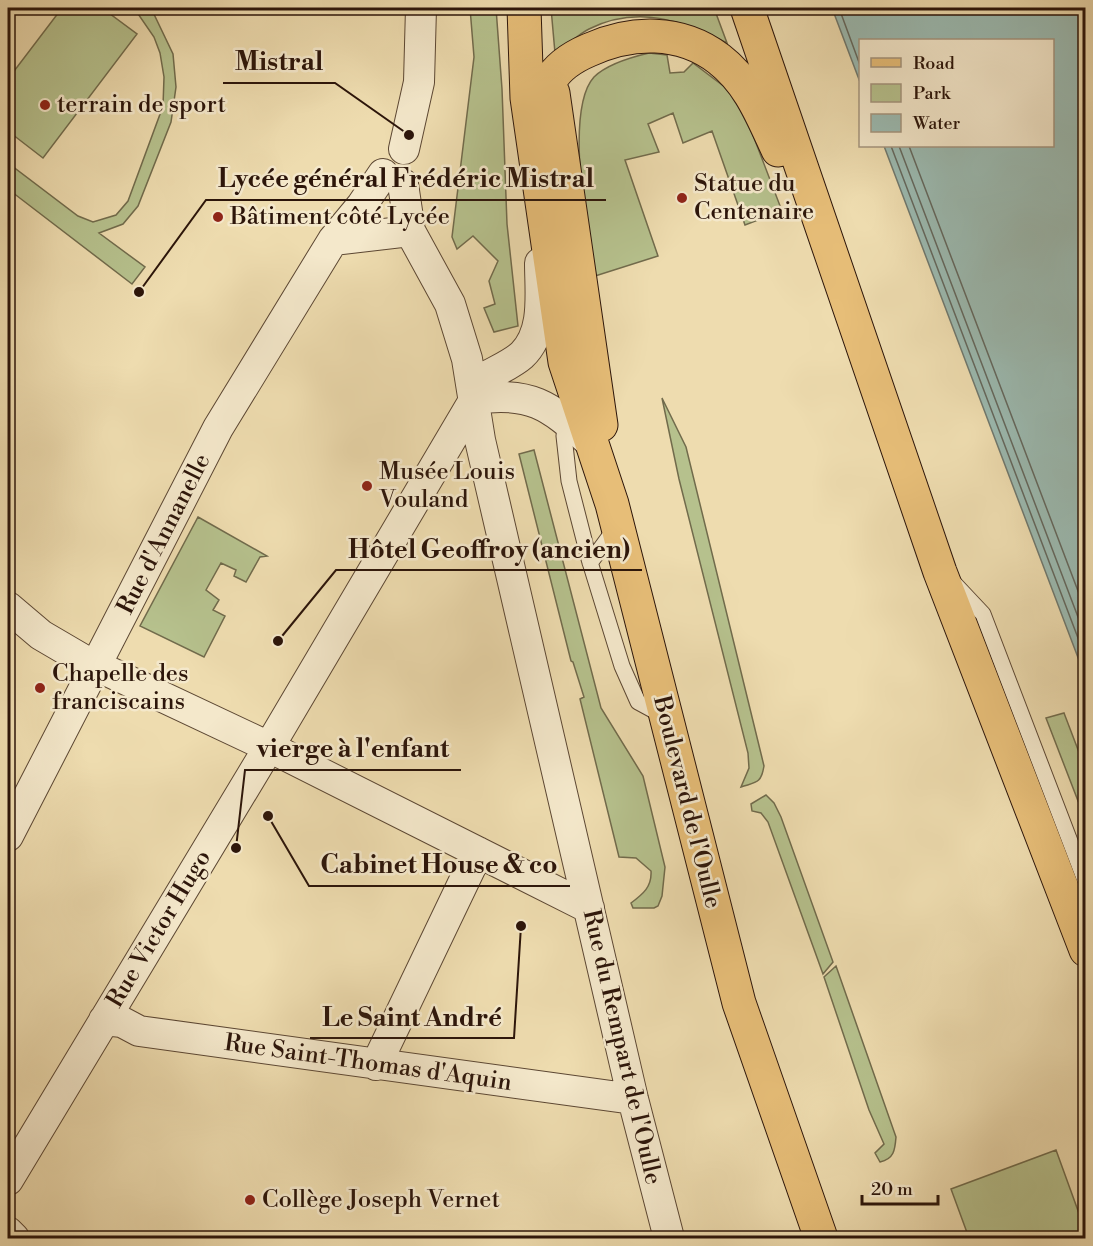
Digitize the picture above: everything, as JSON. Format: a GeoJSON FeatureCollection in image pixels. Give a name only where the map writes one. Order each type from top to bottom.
{"type":"FeatureCollection","features":[{"type":"Feature","properties":{"kind":"main road"},"geometry":{"type":"LineString","coordinates":[[524,8],[527,98],[541,206],[614,515]]}},
{"type":"Feature","properties":{"kind":"main road"},"geometry":{"type":"LineString","coordinates":[[541,8],[567,201],[578,358]]}},
{"type":"Feature","properties":{"kind":"main road"},"geometry":{"type":"LineString","coordinates":[[747,8],[940,572],[1086,950]]}},
{"type":"Feature","properties":{"kind":"main road"},"geometry":{"type":"LineString","coordinates":[[537,171],[542,100],[551,79],[575,56],[625,36],[644,34],[669,37],[694,45],[718,58],[745,83],[840,275]]}},
{"type":"Feature","properties":{"kind":"main road"},"geometry":{"type":"LineString","coordinates":[[561,145],[565,103],[570,90],[601,44]]}},
{"type":"Feature","properties":{"kind":"main road","name":"Boulevard de l'Oulle"},"geometry":{"type":"LineString","coordinates":[[578,358],[576,418],[614,515],[739,1004],[821,1239]]}},
{"type":"Feature","properties":{"kind":"street","name":"Rue d'Annanelle"},"geometry":{"type":"LineString","coordinates":[[8,836],[218,428],[333,240],[363,205],[393,179],[413,178],[417,167],[414,156],[404,149],[419,82],[421,8]]}},
{"type":"Feature","properties":{"kind":"street"},"geometry":{"type":"LineString","coordinates":[[333,240],[410,231],[393,179]]}},
{"type":"Feature","properties":{"kind":"street","name":"Rue Victor Hugo"},"geometry":{"type":"LineString","coordinates":[[8,1180],[269,747],[489,375],[521,356],[531,344],[540,319],[541,206]]}},
{"type":"Feature","properties":{"kind":"street","name":"Rue du Rempart de l'Oulle"},"geometry":{"type":"LineString","coordinates":[[410,231],[450,304],[467,359],[480,440],[633,1099],[669,1239]]}},
{"type":"Feature","properties":{"kind":"street"},"geometry":{"type":"LineString","coordinates":[[475,399],[500,396],[529,398],[576,418]]}},
{"type":"Feature","properties":{"kind":"street"},"geometry":{"type":"LineString","coordinates":[[8,607],[42,636],[96,665],[269,747],[589,908]]}},
{"type":"Feature","properties":{"kind":"street"},"geometry":{"type":"LineString","coordinates":[[376,1065],[478,852]]}},
{"type":"Feature","properties":{"kind":"street","name":"Rue Saint-Thomas d'Aquin"},"geometry":{"type":"LineString","coordinates":[[104,1020],[122,1022],[140,1031],[633,1099]]}},
{"type":"Feature","properties":{"kind":"street"},"geometry":{"type":"LineString","coordinates":[[8,1232],[14,1239]]}},
{"type":"Feature","properties":{"kind":"lane"},"geometry":{"type":"LineString","coordinates":[[576,418],[564,436],[569,481],[590,563],[622,666],[638,702],[665,716]]}},
{"type":"Feature","properties":{"kind":"lane"},"geometry":{"type":"LineString","coordinates":[[590,563],[614,515]]}},
{"type":"Feature","properties":{"kind":"lane"},"geometry":{"type":"LineString","coordinates":[[940,572],[964,591],[983,614],[1086,883]]}},
{"type":"Feature","properties":{"kind":"green space","name":"terrain de sport"},"geometry":{"type":"Polygon","coordinates":[[[62,8],[102,8],[137,34],[43,158],[8,131],[8,79],[62,8]]]}},
{"type":"Feature","properties":{"kind":"green space"},"geometry":{"type":"Polygon","coordinates":[[[134,8],[151,8],[173,54],[176,87],[171,122],[138,206],[123,224],[99,233],[145,267],[132,284],[8,189],[8,163],[78,216],[93,222],[116,215],[128,201],[163,106],[164,77],[160,53],[154,37],[134,8]]]}},
{"type":"Feature","properties":{"kind":"green space"},"geometry":{"type":"Polygon","coordinates":[[[470,8],[496,8],[502,89],[507,224],[518,326],[494,332],[484,308],[495,304],[489,281],[498,261],[473,236],[457,249],[452,237],[474,57],[470,8]]]}},
{"type":"Feature","properties":{"kind":"green space"},"geometry":{"type":"Polygon","coordinates":[[[551,8],[714,8],[727,43],[677,22],[642,17],[607,22],[589,29],[555,53],[551,8]]]}},
{"type":"Feature","properties":{"kind":"green space"},"geometry":{"type":"Polygon","coordinates":[[[649,53],[667,55],[670,73],[684,72],[693,63],[734,94],[746,117],[782,211],[745,225],[712,131],[683,143],[673,113],[648,124],[659,152],[625,160],[658,256],[592,277],[580,173],[580,116],[585,93],[599,72],[628,59],[649,53]]]}},
{"type":"Feature","properties":{"kind":"green space"},"geometry":{"type":"Polygon","coordinates":[[[662,398],[686,447],[764,766],[759,779],[741,787],[749,768],[748,753],[679,479],[662,398]]]}},
{"type":"Feature","properties":{"kind":"green space"},"geometry":{"type":"Polygon","coordinates":[[[534,450],[601,708],[643,776],[665,867],[662,896],[658,906],[654,908],[633,908],[631,903],[646,890],[651,871],[636,858],[619,857],[580,699],[584,697],[571,661],[519,454],[534,450]]]}},
{"type":"Feature","properties":{"kind":"green space"},"geometry":{"type":"Polygon","coordinates":[[[198,517],[267,556],[260,557],[246,582],[234,576],[236,570],[221,563],[206,590],[219,600],[213,610],[225,616],[204,657],[140,626],[198,517]]]}},
{"type":"Feature","properties":{"kind":"green space"},"geometry":{"type":"Polygon","coordinates":[[[1064,713],[1085,768],[1085,819],[1046,718],[1064,713]]]}},
{"type":"Feature","properties":{"kind":"green space"},"geometry":{"type":"Polygon","coordinates":[[[766,795],[774,803],[781,817],[833,962],[823,974],[768,822],[761,813],[752,811],[751,804],[766,795]]]}},
{"type":"Feature","properties":{"kind":"green space"},"geometry":{"type":"Polygon","coordinates":[[[836,966],[896,1137],[893,1153],[888,1159],[880,1162],[875,1153],[884,1144],[869,1110],[824,977],[836,966]]]}},
{"type":"Feature","properties":{"kind":"green space"},"geometry":{"type":"Polygon","coordinates":[[[1056,1150],[1085,1230],[1085,1238],[969,1238],[951,1189],[1056,1150]]]}},
{"type":"Feature","properties":{"kind":"water"},"geometry":{"type":"Polygon","coordinates":[[[832,8],[1085,8],[1085,676],[884,147],[1054,147],[1054,39],[859,39],[859,79],[832,8]]]}},
{"type":"Feature","properties":{"kind":"place","name":"terrain de sport"},"geometry":{"type":"Point","coordinates":[45,105]}},
{"type":"Feature","properties":{"kind":"place","name":"Mistral"},"geometry":{"type":"Point","coordinates":[409,135]}},
{"type":"Feature","properties":{"kind":"place","name":"Statue du Centenaire"},"geometry":{"type":"Point","coordinates":[682,198]}},
{"type":"Feature","properties":{"kind":"place","name":"Bâtiment côté Lycée"},"geometry":{"type":"Point","coordinates":[218,217]}},
{"type":"Feature","properties":{"kind":"place","name":"Lycée général Frédéric Mistral"},"geometry":{"type":"Point","coordinates":[139,292]}},
{"type":"Feature","properties":{"kind":"place","name":"Musée Louis Vouland"},"geometry":{"type":"Point","coordinates":[367,486]}},
{"type":"Feature","properties":{"kind":"place","name":"Hôtel Geoffroy (ancien)"},"geometry":{"type":"Point","coordinates":[278,641]}},
{"type":"Feature","properties":{"kind":"place","name":"Chapelle des franciscains"},"geometry":{"type":"Point","coordinates":[40,688]}},
{"type":"Feature","properties":{"kind":"place","name":"Cabinet House & co"},"geometry":{"type":"Point","coordinates":[268,816]}},
{"type":"Feature","properties":{"kind":"place","name":"vierge à l'enfant"},"geometry":{"type":"Point","coordinates":[236,848]}},
{"type":"Feature","properties":{"kind":"place","name":"Le Saint André"},"geometry":{"type":"Point","coordinates":[521,926]}},
{"type":"Feature","properties":{"kind":"place","name":"Collège Joseph Vernet"},"geometry":{"type":"Point","coordinates":[250,1200]}}]}
